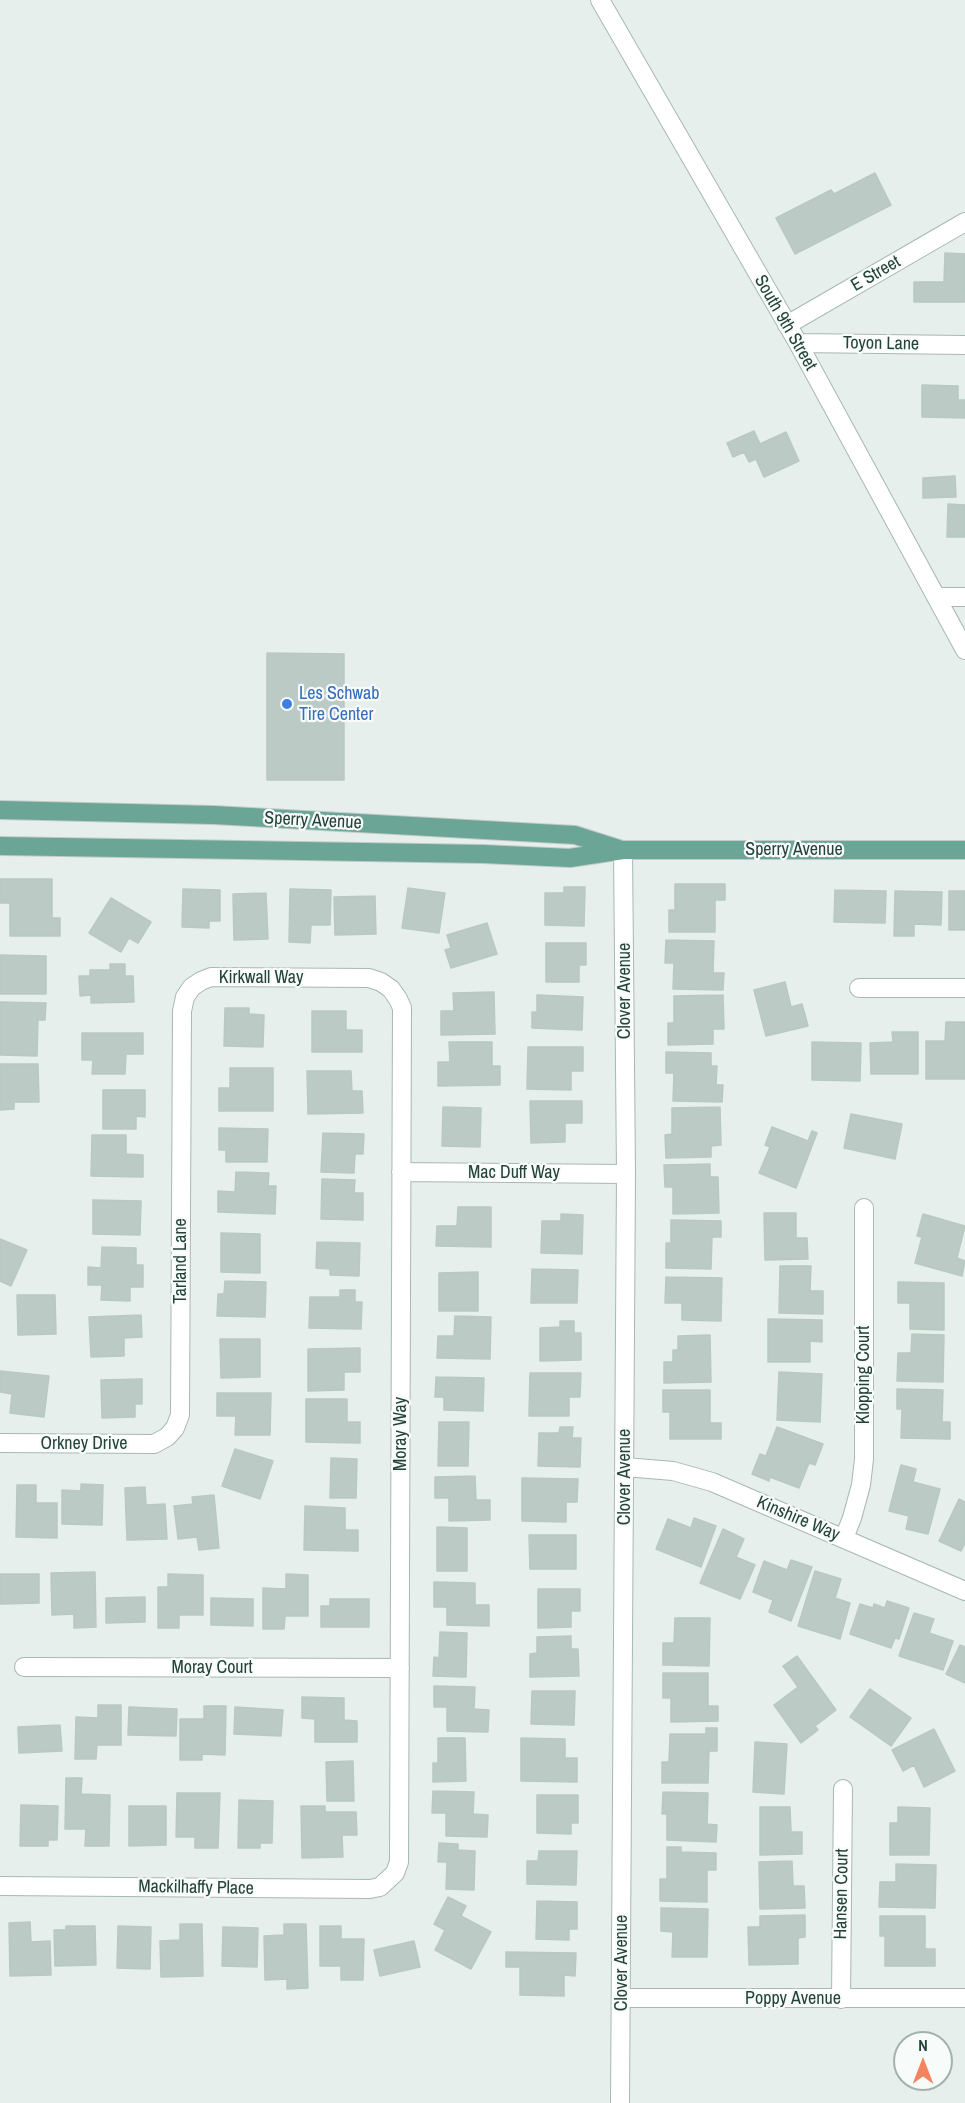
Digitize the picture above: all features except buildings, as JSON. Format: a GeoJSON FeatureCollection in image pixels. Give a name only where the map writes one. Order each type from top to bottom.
{"type":"FeatureCollection","features":[{"type":"Feature","properties":{"kind":"main road","name":"Sperry Avenue"},"geometry":{"type":"LineString","coordinates":[[0,810],[214,815],[574,835],[623,850]]}},
{"type":"Feature","properties":{"kind":"main road","name":"Sperry Avenue"},"geometry":{"type":"LineString","coordinates":[[0,846],[483,854],[570,858],[623,850],[965,850]]}},
{"type":"Feature","properties":{"kind":"street","name":"South 9th Street"},"geometry":{"type":"LineString","coordinates":[[600,0],[798,343],[965,650]]}},
{"type":"Feature","properties":{"kind":"street","name":"E Street"},"geometry":{"type":"LineString","coordinates":[[787,325],[965,222]]}},
{"type":"Feature","properties":{"kind":"street","name":"Toyon Lane"},"geometry":{"type":"LineString","coordinates":[[798,343],[965,345]]}},
{"type":"Feature","properties":{"kind":"street"},"geometry":{"type":"LineString","coordinates":[[936,597],[965,597]]}},
{"type":"Feature","properties":{"kind":"street","name":"Clover Avenue"},"geometry":{"type":"LineString","coordinates":[[620,2103],[626,1174],[623,850]]}},
{"type":"Feature","properties":{"kind":"street","name":"Kirkwall Way"},"geometry":{"type":"LineString","coordinates":[[182,1081],[182,1011],[185,998],[192,987],[201,981],[211,977],[369,978],[391,989]]}},
{"type":"Feature","properties":{"kind":"street"},"geometry":{"type":"LineString","coordinates":[[859,988],[965,988]]}},
{"type":"Feature","properties":{"kind":"street","name":"Moray Way"},"geometry":{"type":"LineString","coordinates":[[390,1880],[399,1862],[402,1008],[391,989]]}},
{"type":"Feature","properties":{"kind":"street","name":"Tarland Lane"},"geometry":{"type":"LineString","coordinates":[[167,1437],[175,1428],[180,1415],[182,1081]]}},
{"type":"Feature","properties":{"kind":"street","name":"Mac Duff Way"},"geometry":{"type":"LineString","coordinates":[[401,1172],[626,1174]]}},
{"type":"Feature","properties":{"kind":"street","name":"Klopping Court"},"geometry":{"type":"LineString","coordinates":[[844,1538],[861,1485],[864,1460],[864,1208]]}},
{"type":"Feature","properties":{"kind":"street","name":"Orkney Drive"},"geometry":{"type":"LineString","coordinates":[[0,1443],[154,1444],[167,1437]]}},
{"type":"Feature","properties":{"kind":"street","name":"Kinshire Way"},"geometry":{"type":"LineString","coordinates":[[625,1467],[673,1471],[712,1482],[965,1591]]}},
{"type":"Feature","properties":{"kind":"street","name":"Moray Court"},"geometry":{"type":"LineString","coordinates":[[24,1667],[400,1668]]}},
{"type":"Feature","properties":{"kind":"street","name":"Hansen Court"},"geometry":{"type":"LineString","coordinates":[[841,1999],[843,1790]]}},
{"type":"Feature","properties":{"kind":"street","name":"Mackilhaffy Place"},"geometry":{"type":"LineString","coordinates":[[0,1886],[370,1889],[380,1887],[390,1880]]}},
{"type":"Feature","properties":{"kind":"street","name":"Poppy Avenue"},"geometry":{"type":"LineString","coordinates":[[622,1998],[965,1998]]}},
{"type":"Feature","properties":{"kind":"place","name":"Les Schwab Tire Center"},"geometry":{"type":"Point","coordinates":[287,704]}}]}
